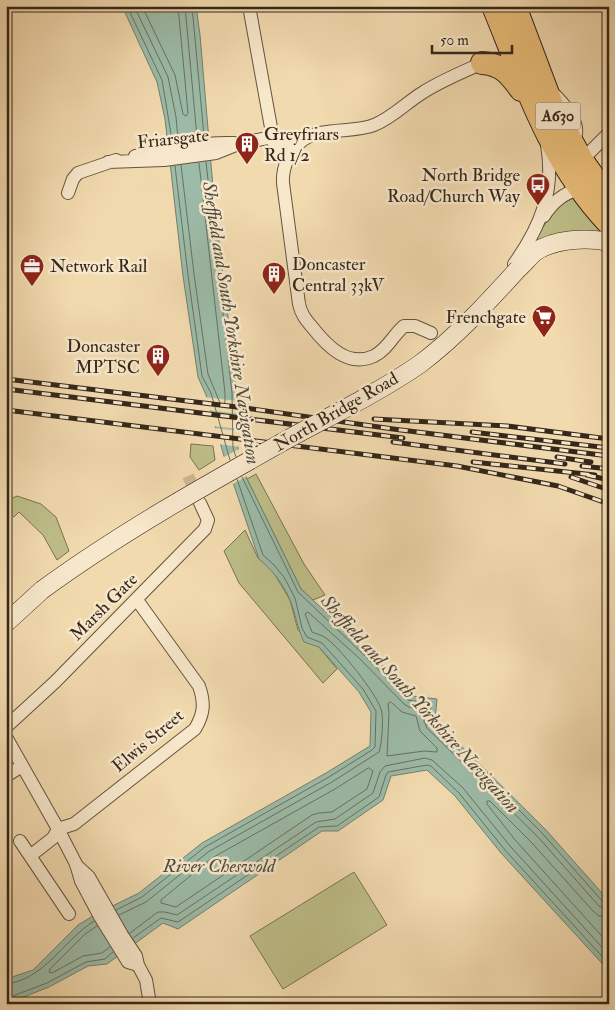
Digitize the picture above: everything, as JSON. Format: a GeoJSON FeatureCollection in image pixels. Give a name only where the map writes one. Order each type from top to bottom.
{"type":"FeatureCollection","features":[{"type":"Feature","properties":{"kind":"highway","name":"A630"},"geometry":{"type":"LineString","coordinates":[[493,6],[519,45]]}},
{"type":"Feature","properties":{"kind":"highway","name":"A630"},"geometry":{"type":"LineString","coordinates":[[515,6],[519,45],[562,162],[596,191]]}},
{"type":"Feature","properties":{"kind":"highway"},"geometry":{"type":"LineString","coordinates":[[482,63],[500,67],[539,103]]}},
{"type":"Feature","properties":{"kind":"highway","name":"A630"},"geometry":{"type":"LineString","coordinates":[[539,103],[553,107],[596,191],[609,224]]}},
{"type":"Feature","properties":{"kind":"street"},"geometry":{"type":"LineString","coordinates":[[249,6],[273,137],[277,151],[291,154]]}},
{"type":"Feature","properties":{"kind":"street"},"geometry":{"type":"LineString","coordinates":[[431,333],[409,325],[400,329],[385,349],[372,356],[357,359],[337,352],[320,337],[300,309],[283,172],[291,154],[310,136],[346,129],[366,128],[376,124],[427,90],[519,45]]}},
{"type":"Feature","properties":{"kind":"street","name":"North Bridge Road"},"geometry":{"type":"LineString","coordinates":[[6,616],[40,588],[120,535],[383,387],[420,363],[476,314],[516,266],[544,206],[550,177],[539,103]]}},
{"type":"Feature","properties":{"kind":"street"},"geometry":{"type":"LineString","coordinates":[[577,153],[609,133]]}},
{"type":"Feature","properties":{"kind":"street"},"geometry":{"type":"LineString","coordinates":[[273,137],[280,138],[291,154]]}},
{"type":"Feature","properties":{"kind":"street","name":"Friarsgate"},"geometry":{"type":"LineString","coordinates":[[68,193],[78,173],[108,162],[215,148],[273,137]]}},
{"type":"Feature","properties":{"kind":"street"},"geometry":{"type":"LineString","coordinates":[[533,233],[550,208],[560,198],[596,191]]}},
{"type":"Feature","properties":{"kind":"street","name":"North Bridge Road"},"geometry":{"type":"LineString","coordinates":[[516,266],[535,252],[556,244],[581,239],[609,242]]}},
{"type":"Feature","properties":{"kind":"street","name":"Marsh Gate"},"geometry":{"type":"LineString","coordinates":[[6,727],[55,682],[205,529],[208,520],[200,503]]}},
{"type":"Feature","properties":{"kind":"street","name":"North Bridge Road"},"geometry":{"type":"LineString","coordinates":[[6,623],[40,588]]}},
{"type":"Feature","properties":{"kind":"street","name":"Elwis Street"},"geometry":{"type":"LineString","coordinates":[[30,856],[53,838],[58,829],[74,824],[195,729],[200,720],[203,698],[199,686],[137,600]]}},
{"type":"Feature","properties":{"kind":"street"},"geometry":{"type":"LineString","coordinates":[[6,737],[76,864],[117,927],[146,980],[150,1004]]}},
{"type":"Feature","properties":{"kind":"street"},"geometry":{"type":"LineString","coordinates":[[6,776],[22,766]]}},
{"type":"Feature","properties":{"kind":"street"},"geometry":{"type":"LineString","coordinates":[[20,840],[69,914]]}},
{"type":"Feature","properties":{"kind":"green space"},"geometry":{"type":"Polygon","coordinates":[[[577,196],[609,232],[532,243],[552,214],[562,204],[577,196]]]}},
{"type":"Feature","properties":{"kind":"green space"},"geometry":{"type":"Polygon","coordinates":[[[191,444],[213,446],[215,460],[199,470],[190,457],[191,444]]]}},
{"type":"Feature","properties":{"kind":"green space"},"geometry":{"type":"Polygon","coordinates":[[[256,474],[304,564],[325,595],[313,600],[301,589],[247,479],[256,474]]]}},
{"type":"Feature","properties":{"kind":"green space"},"geometry":{"type":"Polygon","coordinates":[[[17,496],[41,504],[56,517],[69,551],[57,560],[43,535],[19,512],[14,517],[6,511],[6,501],[17,496]]]}},
{"type":"Feature","properties":{"kind":"green space"},"geometry":{"type":"Polygon","coordinates":[[[245,530],[258,558],[271,568],[290,600],[298,630],[319,647],[337,669],[323,683],[239,583],[224,551],[245,530]]]}},
{"type":"Feature","properties":{"kind":"green space"},"geometry":{"type":"Polygon","coordinates":[[[354,872],[387,925],[283,989],[250,936],[354,872]]]}},
{"type":"Feature","properties":{"kind":"water"},"geometry":{"type":"Polygon","coordinates":[[[122,6],[196,6],[214,199],[237,393],[238,448],[247,479],[301,589],[367,650],[412,696],[437,699],[435,720],[546,830],[609,901],[609,971],[501,853],[455,796],[427,770],[391,776],[383,800],[338,831],[322,831],[178,929],[163,923],[107,964],[88,966],[49,987],[6,1004],[6,979],[33,970],[78,925],[139,893],[202,843],[370,746],[371,712],[359,692],[319,647],[304,642],[292,605],[281,582],[259,559],[224,456],[206,395],[198,377],[183,276],[165,119],[157,82],[122,6]]]}},
{"type":"Feature","properties":{"kind":"pier"},"geometry":{"type":"Polygon","coordinates":[[[204,397],[238,401],[239,414],[208,410],[204,397]]]}},
{"type":"Feature","properties":{"kind":"pier"},"geometry":{"type":"Polygon","coordinates":[[[208,412],[239,416],[240,429],[212,426],[208,412]]]}},
{"type":"Feature","properties":{"kind":"pier"},"geometry":{"type":"Polygon","coordinates":[[[213,428],[240,431],[241,447],[217,444],[213,428]]]}},
{"type":"Feature","properties":{"kind":"pier"},"geometry":{"type":"Polygon","coordinates":[[[241,448],[249,475],[231,485],[222,458],[241,448]]]}},
{"type":"Feature","properties":{"kind":"tunnel"},"geometry":{"type":"LineString","coordinates":[[188,476],[198,498]]}},
{"type":"Feature","properties":{"kind":"railway"},"geometry":{"type":"LineString","coordinates":[[6,379],[245,408],[609,456]]}},
{"type":"Feature","properties":{"kind":"railway"},"geometry":{"type":"LineString","coordinates":[[6,389],[403,438]]}},
{"type":"Feature","properties":{"kind":"railway"},"geometry":{"type":"LineString","coordinates":[[6,410],[457,466],[558,486],[609,504]]}},
{"type":"Feature","properties":{"kind":"railway"},"geometry":{"type":"LineString","coordinates":[[374,419],[507,426],[609,439]]}},
{"type":"Feature","properties":{"kind":"railway"},"geometry":{"type":"LineString","coordinates":[[472,432],[609,448]]}},
{"type":"Feature","properties":{"kind":"railway"},"geometry":{"type":"LineString","coordinates":[[393,442],[565,464]]}},
{"type":"Feature","properties":{"kind":"railway"},"geometry":{"type":"LineString","coordinates":[[557,457],[591,462]]}},
{"type":"Feature","properties":{"kind":"railway"},"geometry":{"type":"LineString","coordinates":[[473,462],[595,475]]}},
{"type":"Feature","properties":{"kind":"railway"},"geometry":{"type":"LineString","coordinates":[[582,466],[609,469]]}},
{"type":"Feature","properties":{"kind":"railway"},"geometry":{"type":"LineString","coordinates":[[587,475],[609,480]]}},
{"type":"Feature","properties":{"kind":"railway"},"geometry":{"type":"LineString","coordinates":[[571,477],[609,490]]}},
{"type":"Feature","properties":{"kind":"place","name":"Greyfriars Rd 1/2"},"geometry":{"type":"Point","coordinates":[247,165]}},
{"type":"Feature","properties":{"kind":"place","name":"North Bridge Road/Church Way"},"geometry":{"type":"Point","coordinates":[538,206]}},
{"type":"Feature","properties":{"kind":"place","name":"Network Rail"},"geometry":{"type":"Point","coordinates":[32,287]}},
{"type":"Feature","properties":{"kind":"place","name":"Doncaster Central 33kV"},"geometry":{"type":"Point","coordinates":[274,295]}},
{"type":"Feature","properties":{"kind":"place","name":"Frenchgate"},"geometry":{"type":"Point","coordinates":[544,338]}},
{"type":"Feature","properties":{"kind":"place","name":"Doncaster MPTSC"},"geometry":{"type":"Point","coordinates":[158,377]}},
{"type":"Feature","properties":{"kind":"water label","name":"Sheffield and South Yorkshire Navigation"},"geometry":{"type":"Point","coordinates":[231,323]}},
{"type":"Feature","properties":{"kind":"water label","name":"Sheffield and South Yorkshire Navigation"},"geometry":{"type":"Point","coordinates":[420,704]}},
{"type":"Feature","properties":{"kind":"water label","name":"River Cheswold"},"geometry":{"type":"Point","coordinates":[219,866]}}]}
